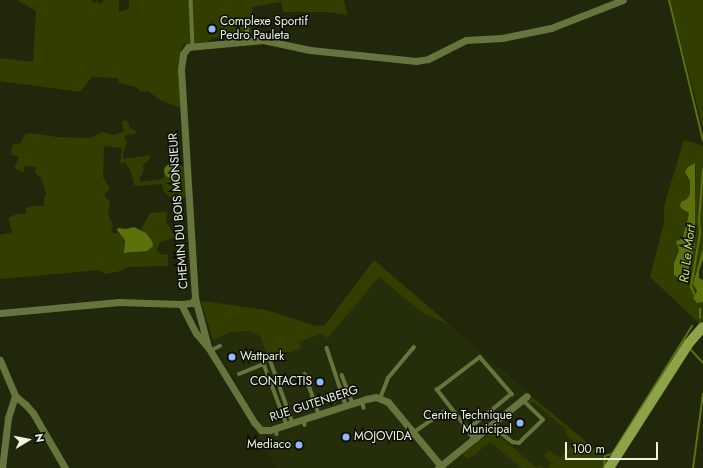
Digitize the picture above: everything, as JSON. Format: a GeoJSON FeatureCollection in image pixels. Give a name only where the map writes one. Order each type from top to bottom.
{"type":"FeatureCollection","features":[{"type":"Feature","properties":{"kind":"main road"},"geometry":{"type":"LineString","coordinates":[[609,468],[689,343],[703,327]]}},
{"type":"Feature","properties":{"kind":"street"},"geometry":{"type":"LineString","coordinates":[[193,46],[248,41],[272,41],[310,50],[416,61],[428,59],[466,40],[502,38],[551,28],[623,0]]}},
{"type":"Feature","properties":{"kind":"street","name":"CHEMIN DU BOIS MONSIEUR"},"geometry":{"type":"LineString","coordinates":[[193,46],[187,48],[183,54],[181,69],[196,298],[192,302],[181,304],[196,333],[209,349]]}},
{"type":"Feature","properties":{"kind":"street","name":"RUE GUTENBERG"},"geometry":{"type":"LineString","coordinates":[[196,298],[209,349],[254,422],[261,430],[276,431],[290,424],[304,422],[319,414],[349,404],[376,397],[380,399]]}},
{"type":"Feature","properties":{"kind":"street"},"geometry":{"type":"LineString","coordinates":[[0,313],[119,302],[181,304]]}},
{"type":"Feature","properties":{"kind":"street"},"geometry":{"type":"LineString","coordinates":[[0,360],[15,396],[26,405],[32,413],[65,468]]}},
{"type":"Feature","properties":{"kind":"street"},"geometry":{"type":"LineString","coordinates":[[2,468],[8,418],[15,396]]}},
{"type":"Feature","properties":{"kind":"street"},"geometry":{"type":"LineString","coordinates":[[380,399],[388,402],[439,467],[524,398]]}},
{"type":"Feature","properties":{"kind":"street"},"geometry":{"type":"LineString","coordinates":[[468,430],[476,438]]}},
{"type":"Feature","properties":{"kind":"lane"},"geometry":{"type":"LineString","coordinates":[[191,0],[193,46]]}},
{"type":"Feature","properties":{"kind":"lane"},"geometry":{"type":"LineString","coordinates":[[245,27],[247,29],[248,41]]}},
{"type":"Feature","properties":{"kind":"lane"},"geometry":{"type":"LineString","coordinates":[[209,349],[220,346]]}},
{"type":"Feature","properties":{"kind":"lane"},"geometry":{"type":"LineString","coordinates":[[380,399],[388,378],[414,347]]}},
{"type":"Feature","properties":{"kind":"lane"},"geometry":{"type":"LineString","coordinates":[[327,348],[349,404]]}},
{"type":"Feature","properties":{"kind":"lane"},"geometry":{"type":"LineString","coordinates":[[480,357],[512,394],[468,430],[437,390],[480,357]]}},
{"type":"Feature","properties":{"kind":"lane"},"geometry":{"type":"LineString","coordinates":[[271,362],[290,424]]}},
{"type":"Feature","properties":{"kind":"lane"},"geometry":{"type":"LineString","coordinates":[[239,374],[264,364],[290,424]]}},
{"type":"Feature","properties":{"kind":"lane"},"geometry":{"type":"LineString","coordinates":[[305,374],[319,414]]}},
{"type":"Feature","properties":{"kind":"lane"},"geometry":{"type":"LineString","coordinates":[[342,375],[349,404]]}},
{"type":"Feature","properties":{"kind":"lane"},"geometry":{"type":"LineString","coordinates":[[491,425],[513,442],[519,443],[542,420],[524,398]]}},
{"type":"Feature","properties":{"kind":"lane"},"geometry":{"type":"LineString","coordinates":[[362,400],[364,408]]}},
{"type":"Feature","properties":{"kind":"lane"},"geometry":{"type":"LineString","coordinates":[[413,433],[444,411]]}},
{"type":"Feature","properties":{"kind":"shaded area"},"geometry":{"type":"Polygon","coordinates":[[[17,0],[93,0],[92,4],[97,1],[101,4],[104,0],[119,0],[119,13],[123,10],[129,9],[129,0],[344,0],[347,15],[327,12],[283,12],[281,2],[252,7],[253,21],[250,39],[242,39],[234,36],[212,38],[208,42],[183,44],[180,56],[181,108],[160,100],[148,91],[141,92],[137,87],[119,83],[118,78],[92,77],[80,92],[0,81],[0,58],[33,62],[36,11],[17,0]]]}},
{"type":"Feature","properties":{"kind":"shaded area"},"geometry":{"type":"Polygon","coordinates":[[[670,0],[703,0],[703,129],[670,0]]]}},
{"type":"Feature","properties":{"kind":"shaded area"},"geometry":{"type":"Polygon","coordinates":[[[124,120],[128,122],[130,128],[136,131],[135,134],[126,135],[124,138],[127,143],[123,153],[123,159],[151,155],[148,161],[143,165],[144,171],[139,180],[141,182],[162,179],[165,175],[168,177],[177,177],[179,169],[175,165],[185,166],[186,197],[182,198],[177,193],[170,197],[164,192],[162,184],[140,186],[134,185],[131,172],[127,165],[125,162],[121,164],[120,162],[122,148],[104,146],[103,177],[109,187],[109,190],[105,193],[105,197],[110,201],[108,214],[113,225],[111,230],[113,233],[119,233],[124,239],[124,248],[127,254],[150,249],[151,240],[141,229],[150,213],[167,213],[166,221],[174,235],[174,238],[160,242],[157,250],[160,254],[168,255],[168,266],[127,267],[121,271],[105,274],[99,270],[0,279],[0,235],[10,233],[12,231],[8,218],[17,214],[26,214],[26,208],[32,206],[44,206],[46,193],[41,178],[35,173],[36,167],[25,166],[23,173],[14,168],[19,156],[11,155],[12,145],[21,143],[25,134],[30,133],[57,137],[90,138],[102,132],[114,135],[124,131],[122,123],[124,120]]]}},
{"type":"Feature","properties":{"kind":"shaded area"},"geometry":{"type":"Polygon","coordinates":[[[684,140],[703,146],[703,248],[693,284],[697,291],[693,298],[702,303],[703,302],[703,321],[700,324],[650,277],[664,223],[664,206],[684,140]],[[696,165],[686,177],[690,181],[690,194],[682,209],[689,213],[674,263],[688,276],[695,246],[694,222],[696,165]]]}},
{"type":"Feature","properties":{"kind":"shaded area"},"geometry":{"type":"Polygon","coordinates":[[[374,260],[587,443],[570,468],[277,468],[260,439],[260,421],[214,345],[201,301],[266,310],[316,326],[325,325],[374,260]]]}},
{"type":"Feature","properties":{"kind":"shaded area"},"geometry":{"type":"Polygon","coordinates":[[[374,260],[450,325],[423,313],[379,277],[326,340],[322,333],[299,342],[301,348],[279,356],[278,353],[268,357],[260,336],[249,331],[230,332],[213,340],[201,301],[266,310],[316,326],[325,325],[374,260]]]}},
{"type":"Feature","properties":{"kind":"shaded area"},"geometry":{"type":"Polygon","coordinates":[[[533,398],[611,462],[607,468],[547,468],[552,462],[544,456],[549,450],[560,458],[574,442],[566,435],[567,430],[533,402],[530,404],[528,402],[533,398]]]}},
{"type":"Feature","properties":{"kind":"shaded area"},"geometry":{"type":"Polygon","coordinates":[[[493,431],[537,468],[522,468],[490,442],[469,459],[464,456],[463,453],[493,431]]]}},
{"type":"Feature","properties":{"kind":"water"},"geometry":{"type":"Polygon","coordinates":[[[695,163],[695,246],[685,282],[674,275],[674,263],[679,250],[676,241],[680,240],[683,236],[689,213],[680,206],[681,202],[687,199],[690,194],[690,181],[685,172],[688,167],[695,163]]]}},
{"type":"Feature","properties":{"kind":"water"},"geometry":{"type":"Polygon","coordinates":[[[168,164],[174,164],[178,168],[178,174],[174,178],[168,178],[164,174],[164,168],[168,164]]]}},
{"type":"Feature","properties":{"kind":"water"},"geometry":{"type":"Polygon","coordinates":[[[134,227],[146,233],[152,241],[153,246],[147,251],[124,253],[125,240],[117,230],[118,228],[126,229],[134,227]]]}},
{"type":"Feature","properties":{"kind":"water"},"geometry":{"type":"Polygon","coordinates":[[[703,248],[703,259],[699,271],[699,278],[703,280],[703,302],[697,303],[693,298],[697,291],[693,284],[703,248]]]}},
{"type":"Feature","properties":{"kind":"waterway","name":"Ru Le Mort"},"geometry":{"type":"LineString","coordinates":[[669,0],[703,141]]}},
{"type":"Feature","properties":{"kind":"waterway","name":"Ru Le Mort"},"geometry":{"type":"LineString","coordinates":[[694,294],[691,287],[700,233],[699,220],[703,169]]}},
{"type":"Feature","properties":{"kind":"waterway","name":"Ru Le Mort"},"geometry":{"type":"LineString","coordinates":[[700,309],[700,318]]}},
{"type":"Feature","properties":{"kind":"waterway"},"geometry":{"type":"LineString","coordinates":[[604,468],[605,456],[612,454],[692,326]]}},
{"type":"Feature","properties":{"kind":"waterway","name":"Ru Le Mort"},"geometry":{"type":"LineString","coordinates":[[690,349],[703,363]]}},
{"type":"Feature","properties":{"kind":"waterway","name":"Ru Le Mort"},"geometry":{"type":"LineString","coordinates":[[693,468],[703,394]]}},
{"type":"Feature","properties":{"kind":"place","name":"Complexe Sportif Pedro Pauleta"},"geometry":{"type":"Point","coordinates":[212,29]}},
{"type":"Feature","properties":{"kind":"place","name":"Wattpark"},"geometry":{"type":"Point","coordinates":[232,357]}},
{"type":"Feature","properties":{"kind":"place","name":"CONTACTIS"},"geometry":{"type":"Point","coordinates":[320,382]}},
{"type":"Feature","properties":{"kind":"place","name":"Centre Technique Municipal"},"geometry":{"type":"Point","coordinates":[520,423]}},
{"type":"Feature","properties":{"kind":"place","name":"MOJOVIDA"},"geometry":{"type":"Point","coordinates":[346,437]}},
{"type":"Feature","properties":{"kind":"place","name":"Mediaco"},"geometry":{"type":"Point","coordinates":[299,445]}}]}
